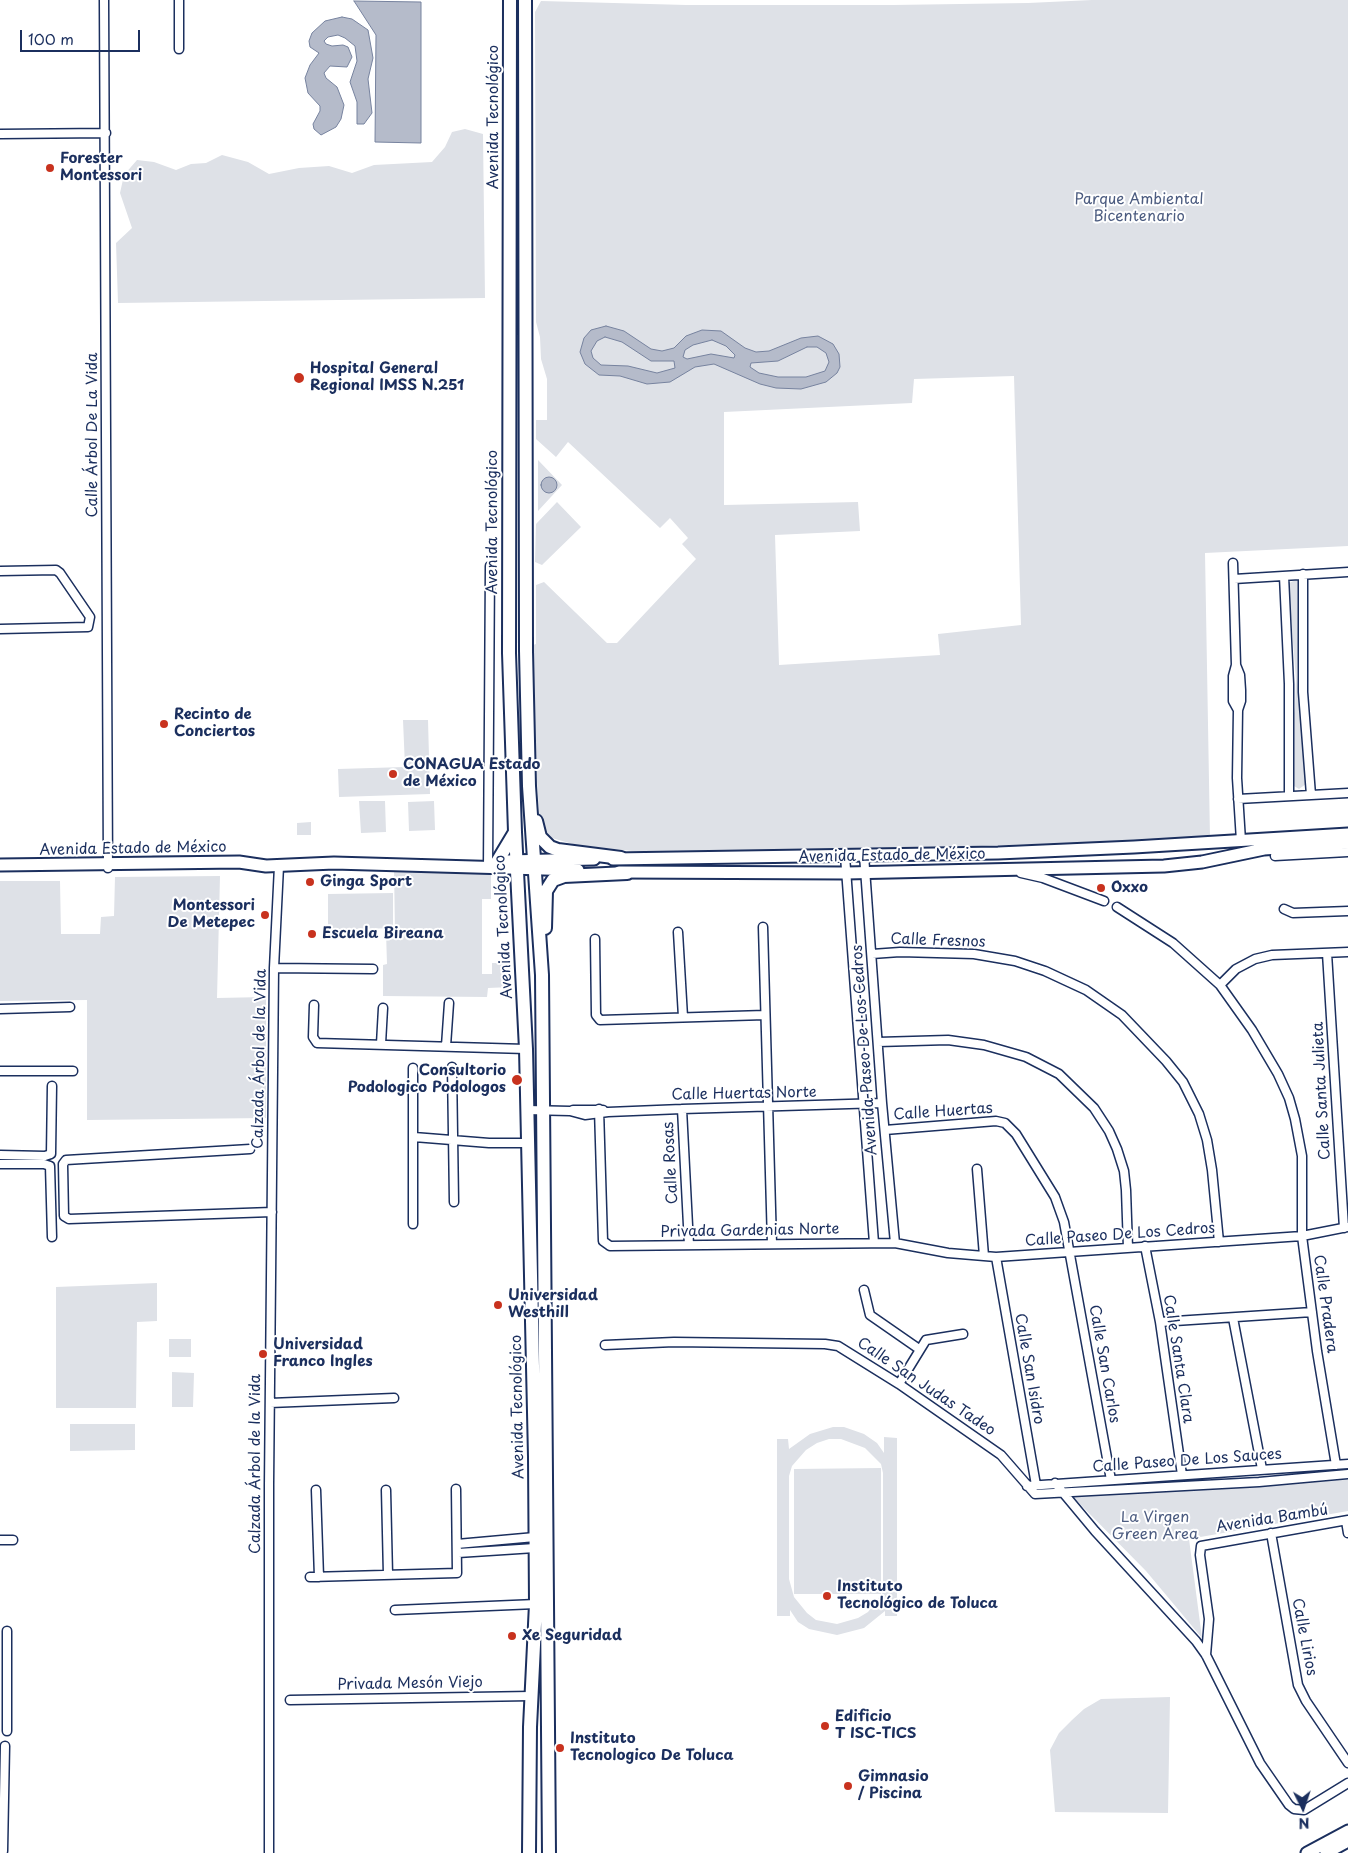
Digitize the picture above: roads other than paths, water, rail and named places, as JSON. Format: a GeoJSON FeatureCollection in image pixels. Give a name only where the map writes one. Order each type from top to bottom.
{"type":"FeatureCollection","features":[{"type":"Feature","properties":{"kind":"main road","name":"Avenida Tecnológico"},"geometry":{"type":"LineString","coordinates":[[510,0],[508,584],[514,832],[526,1049],[530,1543],[536,1604],[531,1696],[529,1853]]}},
{"type":"Feature","properties":{"kind":"main road","name":"Avenida Tecnológico"},"geometry":{"type":"LineString","coordinates":[[525,0],[524,440],[529,786],[542,975],[548,1853]]}},
{"type":"Feature","properties":{"kind":"main road"},"geometry":{"type":"LineString","coordinates":[[510,128],[526,127]]}},
{"type":"Feature","properties":{"kind":"main road"},"geometry":{"type":"LineString","coordinates":[[529,786],[537,829],[544,842],[550,847],[568,853],[621,858]]}},
{"type":"Feature","properties":{"kind":"main road"},"geometry":{"type":"LineString","coordinates":[[491,864],[514,832]]}},
{"type":"Feature","properties":{"kind":"main road","name":"Avenida Estado de México"},"geometry":{"type":"LineString","coordinates":[[0,870],[240,862],[266,866],[334,863],[436,866],[517,865],[621,858],[923,854],[1241,841],[1348,834]]}},
{"type":"Feature","properties":{"kind":"main road","name":"Avenida Estado de México"},"geometry":{"type":"LineString","coordinates":[[534,864],[627,873],[846,873],[1164,866],[1202,862],[1264,849],[1348,843]]}},
{"type":"Feature","properties":{"kind":"main road"},"geometry":{"type":"LineString","coordinates":[[939,871],[938,859],[942,853]]}},
{"type":"Feature","properties":{"kind":"main road"},"geometry":{"type":"LineString","coordinates":[[920,871],[924,862],[923,854]]}},
{"type":"Feature","properties":{"kind":"main road","name":"Avenida Estado de México"},"geometry":{"type":"LineString","coordinates":[[0,865],[108,866]]}},
{"type":"Feature","properties":{"kind":"main road"},"geometry":{"type":"LineString","coordinates":[[542,975],[545,953],[546,891],[549,882],[564,876],[627,873]]}},
{"type":"Feature","properties":{"kind":"main road"},"geometry":{"type":"LineString","coordinates":[[530,1759],[540,1762],[547,1757]]}},
{"type":"Feature","properties":{"kind":"main road"},"geometry":{"type":"LineString","coordinates":[[1307,1853],[1348,1831]]}},
{"type":"Feature","properties":{"kind":"main road"},"geometry":{"type":"LineString","coordinates":[[519,1853],[530,1837]]}},
{"type":"Feature","properties":{"kind":"main road"},"geometry":{"type":"LineString","coordinates":[[1326,1853],[1348,1841]]}},
{"type":"Feature","properties":{"kind":"street","name":"Calle Árbol De La Vida"},"geometry":{"type":"LineString","coordinates":[[104,0],[108,866]]}},
{"type":"Feature","properties":{"kind":"street"},"geometry":{"type":"LineString","coordinates":[[179,0],[179,48]]}},
{"type":"Feature","properties":{"kind":"street"},"geometry":{"type":"LineString","coordinates":[[0,134],[106,133]]}},
{"type":"Feature","properties":{"kind":"street"},"geometry":{"type":"LineString","coordinates":[[1233,563],[1236,665],[1240,675],[1241,690],[1241,702],[1238,710],[1238,798],[1241,841]]}},
{"type":"Feature","properties":{"kind":"street"},"geometry":{"type":"LineString","coordinates":[[490,566],[491,864]]}},
{"type":"Feature","properties":{"kind":"street"},"geometry":{"type":"LineString","coordinates":[[0,571],[56,570],[90,617],[88,627],[0,628]]}},
{"type":"Feature","properties":{"kind":"street"},"geometry":{"type":"LineString","coordinates":[[1234,579],[1348,572]]}},
{"type":"Feature","properties":{"kind":"street"},"geometry":{"type":"LineString","coordinates":[[1303,574],[1302,672],[1311,795]]}},
{"type":"Feature","properties":{"kind":"street"},"geometry":{"type":"LineString","coordinates":[[1284,576],[1289,694],[1289,796]]}},
{"type":"Feature","properties":{"kind":"street"},"geometry":{"type":"LineString","coordinates":[[90,617],[107,617]]}},
{"type":"Feature","properties":{"kind":"street"},"geometry":{"type":"LineString","coordinates":[[1238,798],[1348,793]]}},
{"type":"Feature","properties":{"kind":"street"},"geometry":{"type":"LineString","coordinates":[[1275,856],[1348,852]]}},
{"type":"Feature","properties":{"kind":"street","name":"Avenida Paseo De Los Cedros"},"geometry":{"type":"LineString","coordinates":[[864,855],[884,1130],[895,1243]]}},
{"type":"Feature","properties":{"kind":"street","name":"Avenida Paseo De Los Cedros"},"geometry":{"type":"LineString","coordinates":[[845,856],[874,1243]]}},
{"type":"Feature","properties":{"kind":"street","name":"Calzada Árbol de la Vida"},"geometry":{"type":"LineString","coordinates":[[269,1853],[270,1403],[274,968],[279,866]]}},
{"type":"Feature","properties":{"kind":"street"},"geometry":{"type":"LineString","coordinates":[[1007,870],[1043,878],[1104,901]]}},
{"type":"Feature","properties":{"kind":"street","name":"Calle Pradera"},"geometry":{"type":"LineString","coordinates":[[1117,907],[1173,943],[1220,985],[1252,1030],[1278,1074],[1289,1098],[1302,1156],[1302,1236],[1336,1465]]}},
{"type":"Feature","properties":{"kind":"street"},"geometry":{"type":"LineString","coordinates":[[1284,909],[1293,913],[1348,911]]}},
{"type":"Feature","properties":{"kind":"street"},"geometry":{"type":"LineString","coordinates":[[763,927],[772,1244]]}},
{"type":"Feature","properties":{"kind":"street"},"geometry":{"type":"LineString","coordinates":[[678,932],[683,1017]]}},
{"type":"Feature","properties":{"kind":"street"},"geometry":{"type":"LineString","coordinates":[[595,940],[596,1014],[598,1019],[765,1015]]}},
{"type":"Feature","properties":{"kind":"street","name":"Calle Fresnos"},"geometry":{"type":"LineString","coordinates":[[872,954],[900,952],[974,954],[1016,961],[1045,971],[1086,990],[1122,1015],[1166,1060],[1183,1082],[1199,1114],[1207,1140],[1212,1170],[1219,1242]]}},
{"type":"Feature","properties":{"kind":"street"},"geometry":{"type":"LineString","coordinates":[[1220,985],[1236,969],[1255,959],[1272,956],[1348,952]]}},
{"type":"Feature","properties":{"kind":"street","name":"Calle Santa Julieta"},"geometry":{"type":"LineString","coordinates":[[1327,953],[1346,1227]]}},
{"type":"Feature","properties":{"kind":"street"},"geometry":{"type":"LineString","coordinates":[[274,968],[373,969]]}},
{"type":"Feature","properties":{"kind":"street"},"geometry":{"type":"LineString","coordinates":[[446,1046],[448,1004]]}},
{"type":"Feature","properties":{"kind":"street"},"geometry":{"type":"LineString","coordinates":[[314,1005],[313,1038],[317,1043],[526,1049]]}},
{"type":"Feature","properties":{"kind":"street"},"geometry":{"type":"LineString","coordinates":[[0,1009],[70,1007]]}},
{"type":"Feature","properties":{"kind":"street"},"geometry":{"type":"LineString","coordinates":[[381,1044],[383,1008]]}},
{"type":"Feature","properties":{"kind":"street"},"geometry":{"type":"LineString","coordinates":[[878,1042],[948,1040],[984,1045],[1026,1057],[1059,1074],[1094,1108],[1109,1131],[1117,1149],[1124,1171],[1128,1248]]}},
{"type":"Feature","properties":{"kind":"street"},"geometry":{"type":"LineString","coordinates":[[452,1067],[454,1202]]}},
{"type":"Feature","properties":{"kind":"street"},"geometry":{"type":"LineString","coordinates":[[413,1068],[413,1224]]}},
{"type":"Feature","properties":{"kind":"street"},"geometry":{"type":"LineString","coordinates":[[0,1072],[73,1071]]}},
{"type":"Feature","properties":{"kind":"street"},"geometry":{"type":"LineString","coordinates":[[0,1155],[45,1156],[51,1154],[52,1086]]}},
{"type":"Feature","properties":{"kind":"street","name":"Calle Huertas Norte"},"geometry":{"type":"LineString","coordinates":[[527,1110],[608,1112],[882,1103]]}},
{"type":"Feature","properties":{"kind":"street","name":"Calle Rosas"},"geometry":{"type":"LineString","coordinates":[[682,1109],[689,1245]]}},
{"type":"Feature","properties":{"kind":"street","name":"Privada Gardenias Norte"},"geometry":{"type":"LineString","coordinates":[[599,1112],[603,1241],[606,1245],[895,1243]]}},
{"type":"Feature","properties":{"kind":"street","name":"Calle Huertas"},"geometry":{"type":"LineString","coordinates":[[884,1130],[986,1121],[1006,1123],[1016,1134],[1055,1197],[1062,1213],[1070,1252]]}},
{"type":"Feature","properties":{"kind":"street"},"geometry":{"type":"LineString","coordinates":[[414,1137],[489,1143],[528,1143]]}},
{"type":"Feature","properties":{"kind":"street"},"geometry":{"type":"LineString","coordinates":[[250,1149],[66,1160],[62,1164],[63,1213],[69,1219],[272,1212]]}},
{"type":"Feature","properties":{"kind":"street"},"geometry":{"type":"LineString","coordinates":[[0,1164],[44,1164],[50,1166],[52,1237]]}},
{"type":"Feature","properties":{"kind":"street"},"geometry":{"type":"LineString","coordinates":[[977,1169],[984,1256]]}},
{"type":"Feature","properties":{"kind":"street","name":"Calle Paseo De Los Cedros"},"geometry":{"type":"LineString","coordinates":[[895,1243],[948,1253],[996,1257],[1302,1236],[1346,1227]]}},
{"type":"Feature","properties":{"kind":"street","name":"Calle Santa Clara"},"geometry":{"type":"LineString","coordinates":[[1145,1246],[1160,1322],[1182,1475]]}},
{"type":"Feature","properties":{"kind":"street","name":"Calle San Carlos"},"geometry":{"type":"LineString","coordinates":[[1070,1252],[1112,1480]]}},
{"type":"Feature","properties":{"kind":"street","name":"Calle San Isidro"},"geometry":{"type":"LineString","coordinates":[[996,1257],[1031,1488]]}},
{"type":"Feature","properties":{"kind":"street"},"geometry":{"type":"LineString","coordinates":[[864,1290],[870,1315],[919,1349]]}},
{"type":"Feature","properties":{"kind":"street"},"geometry":{"type":"LineString","coordinates":[[1160,1322],[1312,1312]]}},
{"type":"Feature","properties":{"kind":"street"},"geometry":{"type":"LineString","coordinates":[[1233,1318],[1262,1469]]}},
{"type":"Feature","properties":{"kind":"street"},"geometry":{"type":"LineString","coordinates":[[899,1384],[919,1349],[930,1338],[963,1334]]}},
{"type":"Feature","properties":{"kind":"street","name":"Calle San Judas Tadeo"},"geometry":{"type":"LineString","coordinates":[[605,1345],[674,1342],[830,1344],[852,1353],[1001,1455],[1031,1488]]}},
{"type":"Feature","properties":{"kind":"street"},"geometry":{"type":"LineString","coordinates":[[270,1403],[394,1398]]}},
{"type":"Feature","properties":{"kind":"street","name":"Calle Paseo De Los Sauces"},"geometry":{"type":"LineString","coordinates":[[1031,1488],[1055,1483],[1348,1464]]}},
{"type":"Feature","properties":{"kind":"street","name":"Calle Paseo De Los Sauces"},"geometry":{"type":"LineString","coordinates":[[1031,1488],[1064,1494],[1348,1474]]}},
{"type":"Feature","properties":{"kind":"street"},"geometry":{"type":"LineString","coordinates":[[1055,1483],[1095,1531],[1179,1621],[1206,1655],[1260,1763],[1289,1805],[1294,1809],[1304,1810],[1348,1783]]}},
{"type":"Feature","properties":{"kind":"street"},"geometry":{"type":"LineString","coordinates":[[310,1577],[458,1571],[456,1489]]}},
{"type":"Feature","properties":{"kind":"street"},"geometry":{"type":"LineString","coordinates":[[316,1490],[320,1577]]}},
{"type":"Feature","properties":{"kind":"street"},"geometry":{"type":"LineString","coordinates":[[386,1490],[388,1575]]}},
{"type":"Feature","properties":{"kind":"street"},"geometry":{"type":"LineString","coordinates":[[1347,1521],[1348,1532]]}},
{"type":"Feature","properties":{"kind":"street","name":"Avenida Bambú"},"geometry":{"type":"LineString","coordinates":[[1206,1655],[1210,1618],[1200,1555],[1201,1546],[1347,1521]]}},
{"type":"Feature","properties":{"kind":"street","name":"Calle Lirios"},"geometry":{"type":"LineString","coordinates":[[1271,1533],[1298,1685],[1306,1701],[1348,1764]]}},
{"type":"Feature","properties":{"kind":"street"},"geometry":{"type":"LineString","coordinates":[[0,1540],[12,1540]]}},
{"type":"Feature","properties":{"kind":"street"},"geometry":{"type":"LineString","coordinates":[[457,1544],[479,1542],[530,1543]]}},
{"type":"Feature","properties":{"kind":"street"},"geometry":{"type":"LineString","coordinates":[[479,1542],[481,1551]]}},
{"type":"Feature","properties":{"kind":"street"},"geometry":{"type":"LineString","coordinates":[[458,1553],[530,1543]]}},
{"type":"Feature","properties":{"kind":"street"},"geometry":{"type":"LineString","coordinates":[[396,1610],[536,1604]]}},
{"type":"Feature","properties":{"kind":"street"},"geometry":{"type":"LineString","coordinates":[[7,1631],[3,1691],[7,1731]]}},
{"type":"Feature","properties":{"kind":"street","name":"Privada Mesón Viejo"},"geometry":{"type":"LineString","coordinates":[[290,1700],[531,1696]]}},
{"type":"Feature","properties":{"kind":"street"},"geometry":{"type":"LineString","coordinates":[[3,1851],[2,1777],[5,1746]]}},
{"type":"Feature","properties":{"kind":"water"},"geometry":{"type":"Polygon","coordinates":[[[354,1],[421,2],[421,143],[375,142],[376,35],[354,1]]]}},
{"type":"Feature","properties":{"kind":"water"},"geometry":{"type":"Polygon","coordinates":[[[342,17],[352,19],[368,30],[373,58],[368,79],[372,113],[364,124],[357,124],[357,102],[350,82],[357,61],[355,46],[338,35],[328,37],[324,41],[326,44],[348,47],[352,57],[347,67],[330,66],[324,73],[326,78],[337,87],[344,105],[341,119],[336,127],[321,135],[314,129],[313,124],[320,111],[320,106],[308,93],[305,78],[310,65],[319,53],[310,47],[309,41],[312,33],[325,21],[342,17]]]}},
{"type":"Feature","properties":{"kind":"water"},"geometry":{"type":"Polygon","coordinates":[[[606,326],[624,331],[651,349],[662,351],[674,348],[686,336],[702,330],[721,331],[745,348],[756,352],[769,351],[801,338],[818,336],[833,344],[839,354],[840,367],[837,373],[826,382],[801,389],[776,388],[760,384],[714,364],[695,367],[670,382],[647,384],[620,376],[599,375],[585,364],[580,352],[584,338],[591,330],[606,326]],[[605,337],[597,341],[591,351],[593,358],[601,365],[628,366],[657,373],[675,368],[674,361],[651,361],[622,342],[605,337]],[[712,340],[693,345],[685,350],[683,357],[687,359],[711,354],[734,358],[735,355],[726,346],[712,340]],[[807,347],[778,361],[751,363],[750,367],[759,373],[778,377],[806,377],[825,371],[829,362],[826,353],[817,347],[807,347]]]}},
{"type":"Feature","properties":{"kind":"water"},"geometry":{"type":"Polygon","coordinates":[[[549,477],[557,485],[549,493],[541,485],[549,477]]]}},
{"type":"Feature","properties":{"kind":"place","name":"Forester Montessori"},"geometry":{"type":"Point","coordinates":[50,168]}},
{"type":"Feature","properties":{"kind":"place","name":"Hospital General Regional IMSS N.251"},"geometry":{"type":"Point","coordinates":[299,378]}},
{"type":"Feature","properties":{"kind":"place","name":"Recinto de Conciertos"},"geometry":{"type":"Point","coordinates":[164,724]}},
{"type":"Feature","properties":{"kind":"place","name":"CONAGUA Estado de México"},"geometry":{"type":"Point","coordinates":[393,774]}},
{"type":"Feature","properties":{"kind":"place","name":"Ginga Sport"},"geometry":{"type":"Point","coordinates":[310,882]}},
{"type":"Feature","properties":{"kind":"place","name":"Oxxo"},"geometry":{"type":"Point","coordinates":[1101,888]}},
{"type":"Feature","properties":{"kind":"place","name":"Montessori De Metepec"},"geometry":{"type":"Point","coordinates":[265,915]}},
{"type":"Feature","properties":{"kind":"place","name":"Escuela Bireana"},"geometry":{"type":"Point","coordinates":[312,934]}},
{"type":"Feature","properties":{"kind":"place","name":"Consultorio Podologico Podologos"},"geometry":{"type":"Point","coordinates":[517,1080]}},
{"type":"Feature","properties":{"kind":"place","name":"Universidad Westhill"},"geometry":{"type":"Point","coordinates":[498,1305]}},
{"type":"Feature","properties":{"kind":"place","name":"Universidad Franco Ingles"},"geometry":{"type":"Point","coordinates":[263,1354]}},
{"type":"Feature","properties":{"kind":"place","name":"Instituto Tecnológico de Toluca"},"geometry":{"type":"Point","coordinates":[827,1596]}},
{"type":"Feature","properties":{"kind":"place","name":"Xe Seguridad"},"geometry":{"type":"Point","coordinates":[512,1636]}},
{"type":"Feature","properties":{"kind":"place","name":"Edificio T ISC-TICS"},"geometry":{"type":"Point","coordinates":[825,1726]}},
{"type":"Feature","properties":{"kind":"place","name":"Instituto Tecnologico De Toluca"},"geometry":{"type":"Point","coordinates":[560,1748]}},
{"type":"Feature","properties":{"kind":"place","name":"Gimnasio / Piscina"},"geometry":{"type":"Point","coordinates":[848,1786]}},
{"type":"Feature","properties":{"kind":"park label","name":"Parque Ambiental Bicentenario"},"geometry":{"type":"Point","coordinates":[1139,208]}},
{"type":"Feature","properties":{"kind":"park label","name":"La Virgen Green Area"},"geometry":{"type":"Point","coordinates":[1155,1526]}}]}
